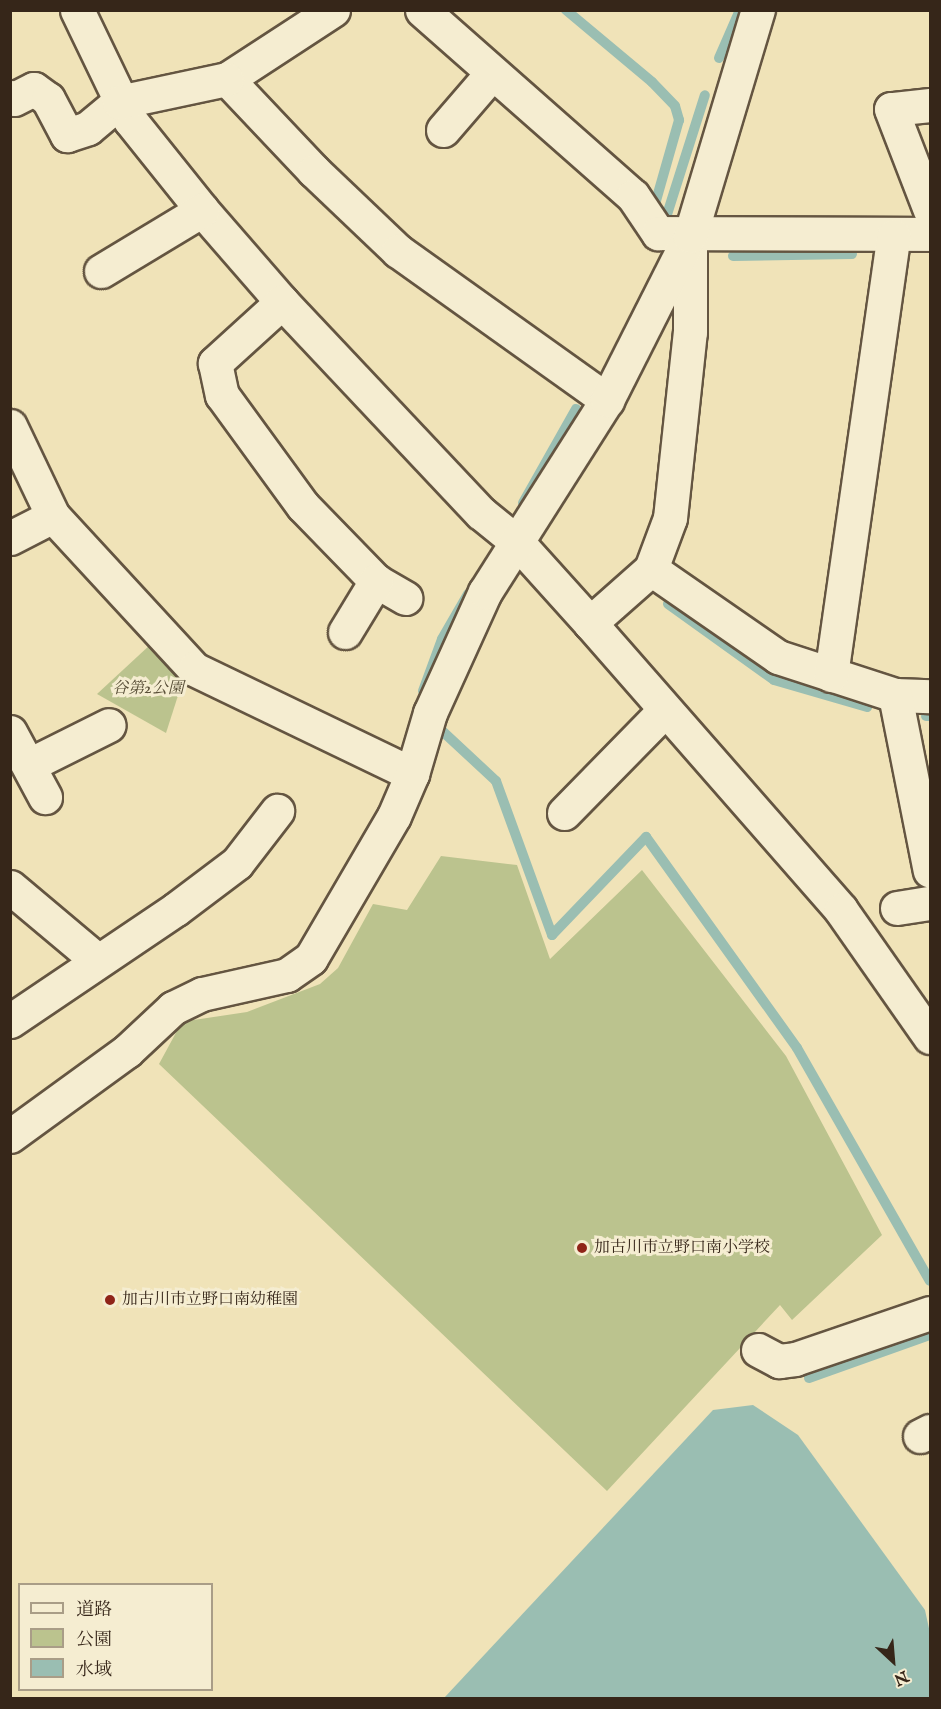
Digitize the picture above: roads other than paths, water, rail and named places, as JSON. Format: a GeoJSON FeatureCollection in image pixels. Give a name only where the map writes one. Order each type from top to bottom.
{"type":"FeatureCollection","features":[{"type":"Feature","properties":{"kind":"street"},"geometry":{"type":"LineString","coordinates":[[76,10],[119,102],[130,120],[202,210],[282,302],[481,513],[518,543],[590,623],[841,910],[930,1037]]}},
{"type":"Feature","properties":{"kind":"street"},"geometry":{"type":"LineString","coordinates":[[422,10],[633,196],[658,233],[690,236],[930,234]]}},
{"type":"Feature","properties":{"kind":"street"},"geometry":{"type":"LineString","coordinates":[[10,1136],[127,1051],[173,1008],[202,994],[287,975],[311,958],[377,849],[412,774],[430,713],[485,592],[607,400],[690,236],[758,10]]}},
{"type":"Feature","properties":{"kind":"street"},"geometry":{"type":"LineString","coordinates":[[10,97],[14,99],[34,89],[48,99],[68,135],[87,128],[119,102],[227,79],[327,12]]}},
{"type":"Feature","properties":{"kind":"street"},"geometry":{"type":"LineString","coordinates":[[443,130],[492,73]]}},
{"type":"Feature","properties":{"kind":"street"},"geometry":{"type":"LineString","coordinates":[[227,79],[314,171],[398,251],[607,400]]}},
{"type":"Feature","properties":{"kind":"street"},"geometry":{"type":"LineString","coordinates":[[930,105],[891,109],[930,210]]}},
{"type":"Feature","properties":{"kind":"street"},"geometry":{"type":"LineString","coordinates":[[101,271],[202,210]]}},
{"type":"Feature","properties":{"kind":"street"},"geometry":{"type":"LineString","coordinates":[[831,675],[894,235]]}},
{"type":"Feature","properties":{"kind":"street"},"geometry":{"type":"LineString","coordinates":[[590,623],[651,569],[670,518],[690,332],[690,236]]}},
{"type":"Feature","properties":{"kind":"street"},"geometry":{"type":"LineString","coordinates":[[282,302],[215,363],[222,395],[303,506],[376,581],[405,598]]}},
{"type":"Feature","properties":{"kind":"street"},"geometry":{"type":"LineString","coordinates":[[10,426],[53,516],[194,669],[412,774]]}},
{"type":"Feature","properties":{"kind":"street"},"geometry":{"type":"LineString","coordinates":[[10,538],[53,516]]}},
{"type":"Feature","properties":{"kind":"street"},"geometry":{"type":"LineString","coordinates":[[651,569],[778,657],[895,694],[930,696]]}},
{"type":"Feature","properties":{"kind":"street"},"geometry":{"type":"LineString","coordinates":[[345,632],[376,581]]}},
{"type":"Feature","properties":{"kind":"street"},"geometry":{"type":"LineString","coordinates":[[895,694],[930,871]]}},
{"type":"Feature","properties":{"kind":"street"},"geometry":{"type":"LineString","coordinates":[[564,813],[665,710]]}},
{"type":"Feature","properties":{"kind":"street"},"geometry":{"type":"LineString","coordinates":[[29,765],[109,725]]}},
{"type":"Feature","properties":{"kind":"street"},"geometry":{"type":"LineString","coordinates":[[10,732],[45,797]]}},
{"type":"Feature","properties":{"kind":"street"},"geometry":{"type":"LineString","coordinates":[[10,1021],[97,960],[176,909],[237,863],[277,812]]}},
{"type":"Feature","properties":{"kind":"street"},"geometry":{"type":"LineString","coordinates":[[10,886],[97,960]]}},
{"type":"Feature","properties":{"kind":"street"},"geometry":{"type":"LineString","coordinates":[[897,909],[930,903]]}},
{"type":"Feature","properties":{"kind":"street"},"geometry":{"type":"LineString","coordinates":[[758,1350],[779,1361],[795,1359],[930,1313]]}},
{"type":"Feature","properties":{"kind":"water"},"geometry":{"type":"Polygon","coordinates":[[[753,1405],[798,1435],[925,1610],[930,1633],[930,1698],[444,1698],[713,1410],[753,1405]]]}},
{"type":"Feature","properties":{"kind":"waterway"},"geometry":{"type":"LineString","coordinates":[[566,10],[652,82],[675,106],[679,120],[653,211]]}},
{"type":"Feature","properties":{"kind":"waterway"},"geometry":{"type":"LineString","coordinates":[[719,58],[740,10]]}},
{"type":"Feature","properties":{"kind":"waterway"},"geometry":{"type":"LineString","coordinates":[[664,224],[705,95]]}},
{"type":"Feature","properties":{"kind":"waterway"},"geometry":{"type":"LineString","coordinates":[[733,256],[852,254]]}},
{"type":"Feature","properties":{"kind":"waterway"},"geometry":{"type":"LineString","coordinates":[[523,503],[576,409]]}},
{"type":"Feature","properties":{"kind":"waterway"},"geometry":{"type":"LineString","coordinates":[[423,691],[442,639],[468,594]]}},
{"type":"Feature","properties":{"kind":"waterway"},"geometry":{"type":"LineString","coordinates":[[668,604],[774,680],[867,707]]}},
{"type":"Feature","properties":{"kind":"waterway"},"geometry":{"type":"LineString","coordinates":[[439,728],[496,781],[552,935],[646,837],[797,1048],[930,1281]]}},
{"type":"Feature","properties":{"kind":"waterway"},"geometry":{"type":"LineString","coordinates":[[809,1378],[930,1335]]}},
{"type":"Feature","properties":{"kind":"place","name":"加古川市立野口南小学校"},"geometry":{"type":"Point","coordinates":[582,1248]}},
{"type":"Feature","properties":{"kind":"place","name":"加古川市立野口南幼稚園"},"geometry":{"type":"Point","coordinates":[110,1300]}},
{"type":"Feature","properties":{"kind":"park label","name":"谷第2公園"},"geometry":{"type":"Point","coordinates":[148,689]}}]}
